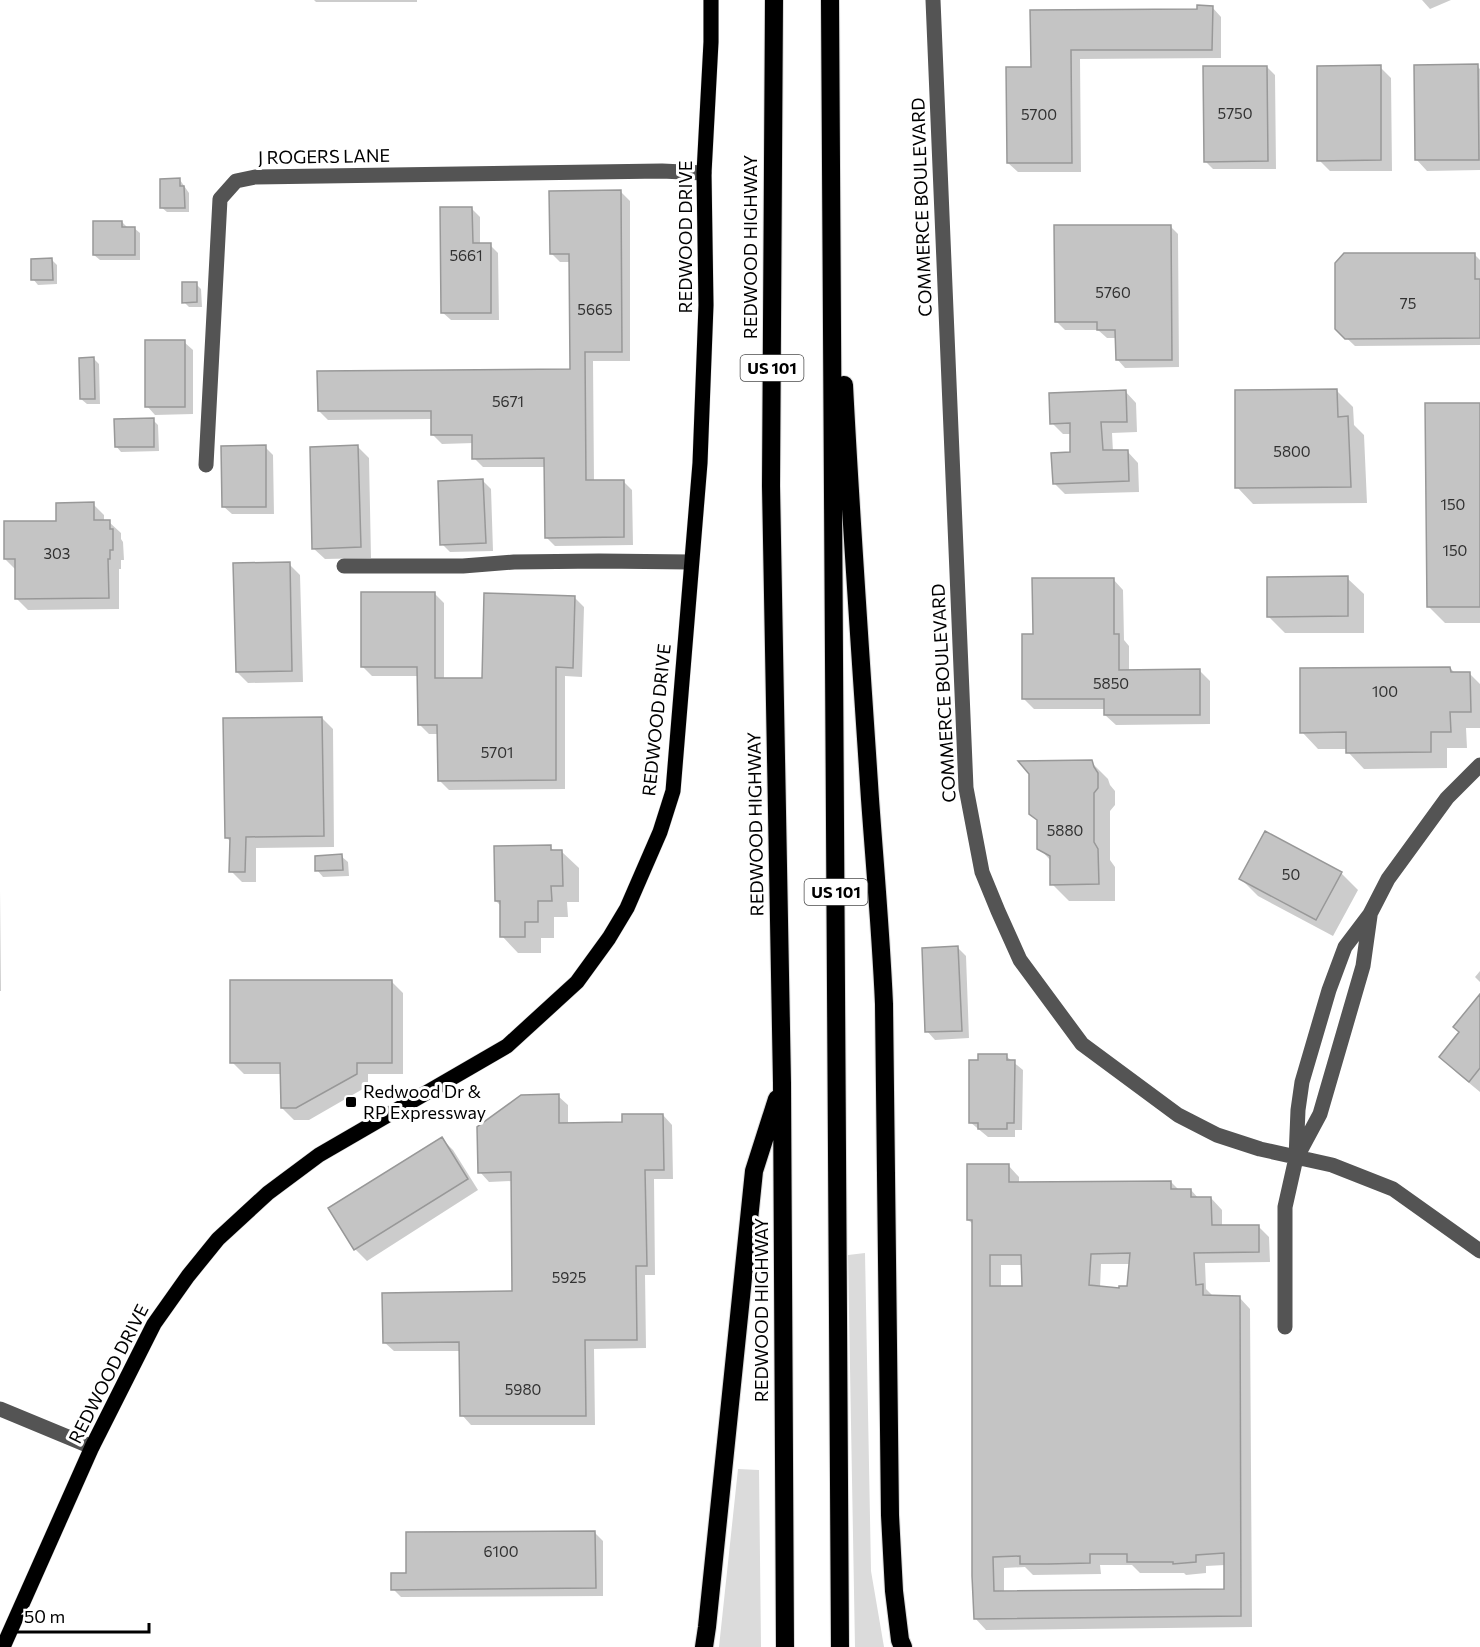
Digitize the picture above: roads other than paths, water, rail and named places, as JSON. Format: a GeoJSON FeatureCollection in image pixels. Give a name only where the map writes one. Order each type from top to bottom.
{"type":"FeatureCollection","features":[{"type":"Feature","properties":{"kind":"highway","name":"REDWOOD HIGHWAY"},"geometry":{"type":"LineString","coordinates":[[774,0],[771,486],[782,1083],[785,1647]]}},
{"type":"Feature","properties":{"kind":"highway","name":"US 101"},"geometry":{"type":"LineString","coordinates":[[830,0],[840,1647]]}},
{"type":"Feature","properties":{"kind":"highway"},"geometry":{"type":"LineString","coordinates":[[831,137],[853,543],[883,980],[890,1515],[894,1591],[903,1647]]}},
{"type":"Feature","properties":{"kind":"highway"},"geometry":{"type":"LineString","coordinates":[[704,1647],[754,1171],[782,1083]]}},
{"type":"Feature","properties":{"kind":"main road","name":"REDWOOD DRIVE"},"geometry":{"type":"LineString","coordinates":[[3,1647],[92,1448],[154,1324],[188,1276],[218,1239],[268,1193],[319,1155],[507,1046],[577,982],[609,939],[627,908],[660,832],[673,791],[700,463],[706,305],[704,173],[711,0]]}},
{"type":"Feature","properties":{"kind":"street","name":"COMMERCE BOULEVARD"},"geometry":{"type":"LineString","coordinates":[[933,0],[966,788],[982,872],[998,911],[1020,960],[1082,1044],[1178,1115],[1216,1135],[1260,1149],[1332,1165],[1393,1189],[1480,1251]]}},
{"type":"Feature","properties":{"kind":"street","name":"J ROGERS LANE"},"geometry":{"type":"LineString","coordinates":[[206,465],[220,199],[236,181],[255,177],[302,176],[662,171],[704,173]]}},
{"type":"Feature","properties":{"kind":"street"},"geometry":{"type":"LineString","coordinates":[[344,566],[463,566],[514,562],[588,561],[691,562]]}},
{"type":"Feature","properties":{"kind":"street"},"geometry":{"type":"LineString","coordinates":[[1285,1327],[1285,1207],[1296,1158],[1302,1082],[1329,990],[1345,947],[1370,914],[1388,879],[1447,798],[1480,765]]}},
{"type":"Feature","properties":{"kind":"street"},"geometry":{"type":"LineString","coordinates":[[1296,1158],[1320,1114],[1363,966],[1370,914]]}},
{"type":"Feature","properties":{"kind":"street"},"geometry":{"type":"LineString","coordinates":[[0,1409],[92,1448]]}},
{"type":"Feature","properties":{"kind":"place","name":"Redwood Dr & RP Expressway"},"geometry":{"type":"Point","coordinates":[351,1102]}}]}
